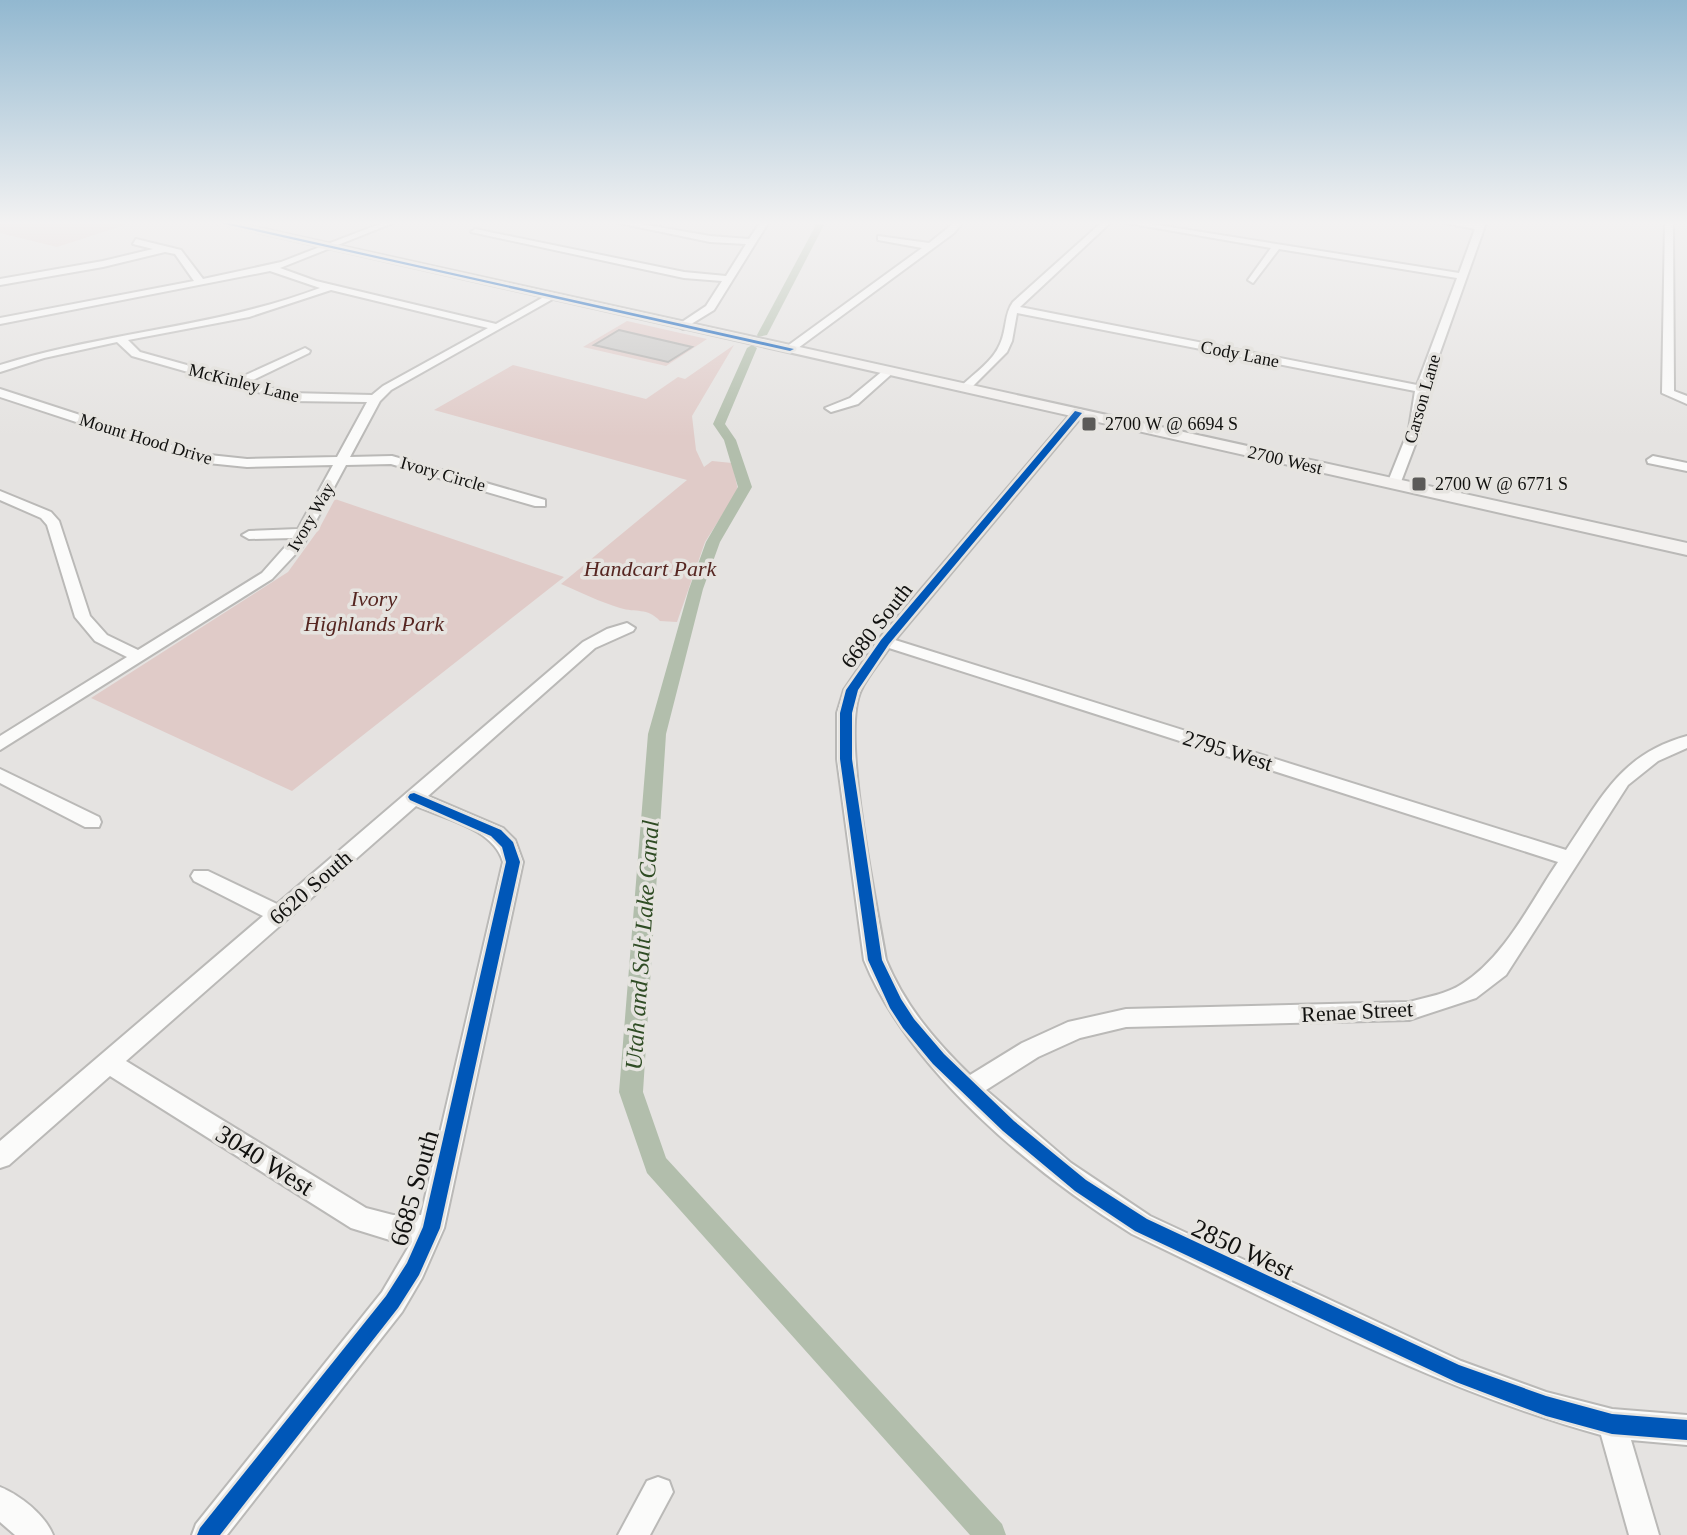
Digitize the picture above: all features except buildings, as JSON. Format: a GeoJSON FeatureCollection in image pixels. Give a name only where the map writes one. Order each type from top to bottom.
{"type":"FeatureCollection","features":[{"type":"Feature","properties":{"kind":"main road","name":"2700 West"},"geometry":{"type":"LineString","coordinates":[[547,295],[1687,549]]}},
{"type":"Feature","properties":{"kind":"street"},"geometry":{"type":"LineString","coordinates":[[0,321],[139,295]]}},
{"type":"Feature","properties":{"kind":"street"},"geometry":{"type":"LineString","coordinates":[[0,369],[45,355],[268,310],[309,295]]}},
{"type":"Feature","properties":{"kind":"street"},"geometry":{"type":"LineString","coordinates":[[362,295],[497,327]]}},
{"type":"Feature","properties":{"kind":"street"},"geometry":{"type":"LineString","coordinates":[[683,326],[710,308],[718,295]]}},
{"type":"Feature","properties":{"kind":"street"},"geometry":{"type":"LineString","coordinates":[[790,349],[864,295]]}},
{"type":"Feature","properties":{"kind":"street"},"geometry":{"type":"LineString","coordinates":[[965,388],[1004,347],[1013,309],[1029,295]]}},
{"type":"Feature","properties":{"kind":"street","name":"Carson Lane"},"geometry":{"type":"LineString","coordinates":[[1394,484],[1415,429],[1421,389],[1455,295]]}},
{"type":"Feature","properties":{"kind":"street"},"geometry":{"type":"LineString","coordinates":[[1669,295],[1668,393],[1687,400]]}},
{"type":"Feature","properties":{"kind":"street","name":"Ivory Way"},"geometry":{"type":"LineString","coordinates":[[0,744],[267,576],[289,556],[304,533],[375,399],[404,376],[553,296]]}},
{"type":"Feature","properties":{"kind":"street","name":"Cody Lane"},"geometry":{"type":"LineString","coordinates":[[1013,309],[1421,389]]}},
{"type":"Feature","properties":{"kind":"street","name":"McKinley Lane"},"geometry":{"type":"LineString","coordinates":[[121,340],[136,354],[289,397],[375,399]]}},
{"type":"Feature","properties":{"kind":"street"},"geometry":{"type":"LineString","coordinates":[[238,383],[305,351]]}},
{"type":"Feature","properties":{"kind":"street"},"geometry":{"type":"LineString","coordinates":[[831,408],[854,401],[889,371]]}},
{"type":"Feature","properties":{"kind":"street","name":"Mount Hood Drive"},"geometry":{"type":"LineString","coordinates":[[0,393],[198,458],[247,463],[343,461]]}},
{"type":"Feature","properties":{"kind":"street","name":"6680 South"},"geometry":{"type":"LineString","coordinates":[[875,960],[845,735],[852,690],[885,642],[1078,413]]}},
{"type":"Feature","properties":{"kind":"street"},"geometry":{"type":"LineString","coordinates":[[1653,460],[1687,467]]}},
{"type":"Feature","properties":{"kind":"street","name":"Ivory Circle"},"geometry":{"type":"LineString","coordinates":[[343,461],[404,462],[540,503]]}},
{"type":"Feature","properties":{"kind":"street"},"geometry":{"type":"LineString","coordinates":[[0,495],[46,515],[54,524],[83,617],[91,630],[140,657]]}},
{"type":"Feature","properties":{"kind":"street"},"geometry":{"type":"LineString","coordinates":[[249,535],[304,533]]}},
{"type":"Feature","properties":{"kind":"street","name":"6620 South"},"geometry":{"type":"LineString","coordinates":[[0,1157],[589,645],[627,628]]}},
{"type":"Feature","properties":{"kind":"street","name":"2795 West"},"geometry":{"type":"LineString","coordinates":[[885,642],[1570,858]]}},
{"type":"Feature","properties":{"kind":"street","name":"Renae Street"},"geometry":{"type":"LineString","coordinates":[[968,1089],[1042,1045],[1076,1029],[1126,1018],[1378,1013],[1437,1004],[1468,992],[1498,969],[1622,781],[1638,764],[1660,750],[1687,742]]}},
{"type":"Feature","properties":{"kind":"street"},"geometry":{"type":"LineString","coordinates":[[0,775],[92,822]]}},
{"type":"Feature","properties":{"kind":"street","name":"6685 South"},"geometry":{"type":"LineString","coordinates":[[207,1535],[392,1302],[413,1269],[431,1228],[513,862],[503,839],[414,797]]}},
{"type":"Feature","properties":{"kind":"street"},"geometry":{"type":"LineString","coordinates":[[201,876],[278,914]]}},
{"type":"Feature","properties":{"kind":"street","name":"2850 West"},"geometry":{"type":"LineString","coordinates":[[875,960],[883,982],[906,1023],[968,1089],[1092,1197],[1141,1225],[1456,1373],[1546,1406],[1612,1424],[1687,1430]]}},
{"type":"Feature","properties":{"kind":"street","name":"3040 West"},"geometry":{"type":"LineString","coordinates":[[109,1063],[360,1219],[393,1228],[431,1228]]}},
{"type":"Feature","properties":{"kind":"street"},"geometry":{"type":"LineString","coordinates":[[1612,1424],[1644,1535]]}},
{"type":"Feature","properties":{"kind":"street"},"geometry":{"type":"LineString","coordinates":[[633,1535],[658,1492]]}},
{"type":"Feature","properties":{"kind":"street"},"geometry":{"type":"LineString","coordinates":[[0,1502],[38,1535]]}},
{"type":"Feature","properties":{"kind":"green space"},"geometry":{"type":"Polygon","coordinates":[[[627,321],[707,339],[666,366],[583,347],[627,321]]]}},
{"type":"Feature","properties":{"kind":"green space","name":"Handcart Park"},"geometry":{"type":"Polygon","coordinates":[[[734,345],[692,416],[696,450],[704,467],[712,461],[732,463],[738,490],[705,542],[677,622],[660,621],[646,612],[613,606],[561,584],[687,480],[434,410],[513,365],[646,399],[678,377],[685,379],[734,345]]]}},
{"type":"Feature","properties":{"kind":"green space","name":"Ivory Highlands Park"},"geometry":{"type":"Polygon","coordinates":[[[335,499],[564,577],[292,791],[91,698],[288,572],[319,529],[335,499]]]}},
{"type":"Feature","properties":{"kind":"waterway","name":"Utah and Salt Lake Canal"},"geometry":{"type":"LineString","coordinates":[[762,335],[783,295]]}},
{"type":"Feature","properties":{"kind":"waterway","name":"Utah and Salt Lake Canal"},"geometry":{"type":"LineString","coordinates":[[752,348],[719,424],[730,440],[745,487],[713,542],[696,589],[657,734],[631,1092],[656,1165],[991,1535]]}},
{"type":"Feature","properties":{"kind":"cycle path"},"geometry":{"type":"LineString","coordinates":[[545,295],[790,349]]}},
{"type":"Feature","properties":{"kind":"cycle path"},"geometry":{"type":"LineString","coordinates":[[1078,413],[885,642],[852,690],[846,713],[846,759],[875,960],[896,1004],[923,1042],[1008,1126],[1080,1185],[1141,1225],[1456,1373],[1546,1406],[1612,1424],[1687,1430]]}},
{"type":"Feature","properties":{"kind":"cycle path"},"geometry":{"type":"LineString","coordinates":[[207,1535],[392,1302],[413,1269],[431,1228],[513,862],[508,845],[496,833],[414,797]]}},
{"type":"Feature","properties":{"kind":"place","name":"2700 W @ 6694 S"},"geometry":{"type":"Point","coordinates":[1089,424]}},
{"type":"Feature","properties":{"kind":"place","name":"2700 W @ 6771 S"},"geometry":{"type":"Point","coordinates":[1419,484]}}]}
